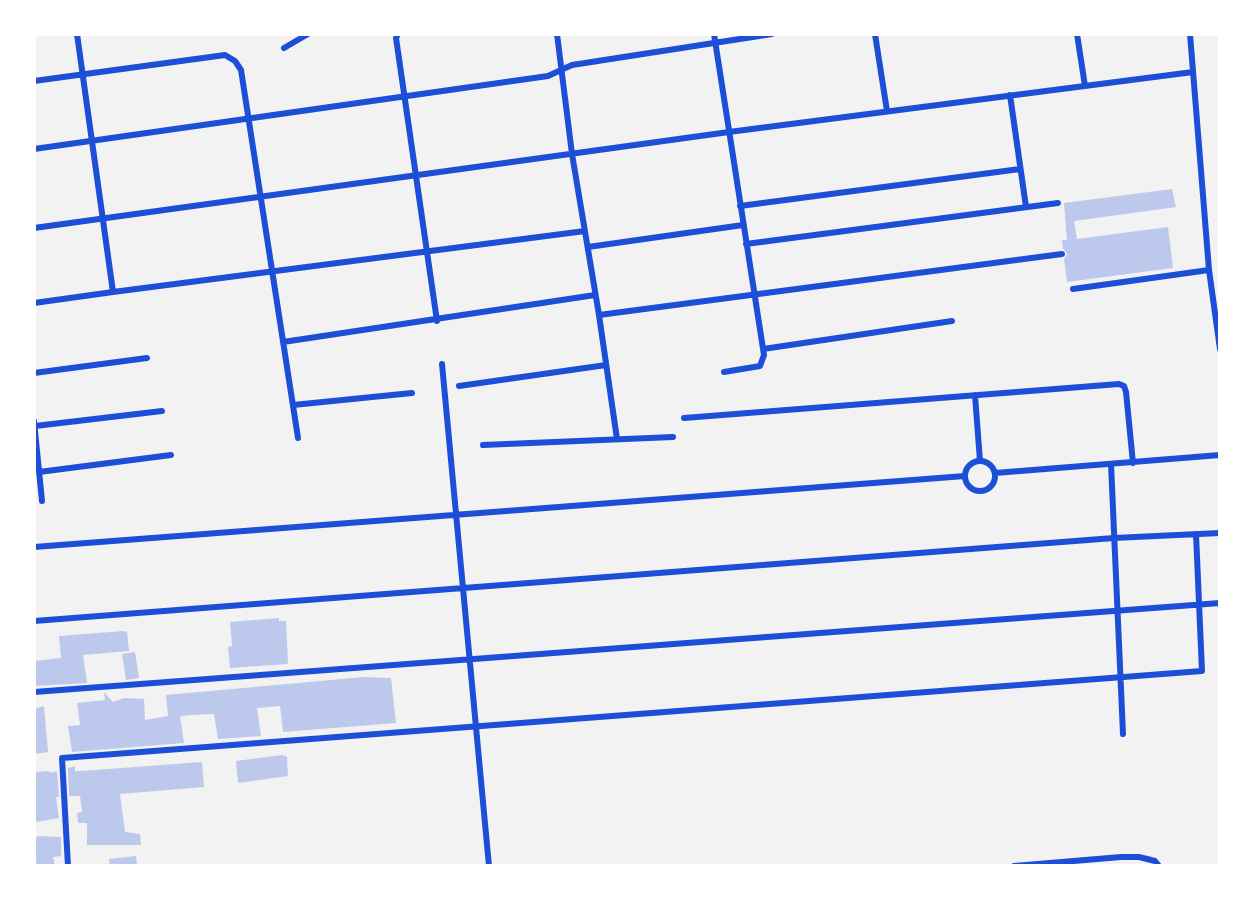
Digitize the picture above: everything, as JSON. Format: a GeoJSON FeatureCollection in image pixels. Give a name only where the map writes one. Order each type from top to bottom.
{"type":"FeatureCollection","features":[{"type":"Feature","properties":{"kind":"street"},"geometry":{"type":"LineString","coordinates":[[77,34],[113,292]]}},
{"type":"Feature","properties":{"kind":"street"},"geometry":{"type":"LineString","coordinates":[[284,48],[308,34]]}},
{"type":"Feature","properties":{"kind":"street"},"geometry":{"type":"LineString","coordinates":[[398,34],[396,38],[437,321]]}},
{"type":"Feature","properties":{"kind":"street"},"geometry":{"type":"LineString","coordinates":[[557,34],[572,154],[617,439]]}},
{"type":"Feature","properties":{"kind":"street"},"geometry":{"type":"LineString","coordinates":[[714,34],[764,362],[760,366],[724,372]]}},
{"type":"Feature","properties":{"kind":"street"},"geometry":{"type":"LineString","coordinates":[[34,149],[548,76],[572,65],[772,34]]}},
{"type":"Feature","properties":{"kind":"street"},"geometry":{"type":"LineString","coordinates":[[875,34],[887,111]]}},
{"type":"Feature","properties":{"kind":"street"},"geometry":{"type":"LineString","coordinates":[[1077,34],[1085,86]]}},
{"type":"Feature","properties":{"kind":"street"},"geometry":{"type":"LineString","coordinates":[[1190,34],[1209,270],[1220,349]]}},
{"type":"Feature","properties":{"kind":"street"},"geometry":{"type":"LineString","coordinates":[[34,81],[225,55],[235,61],[241,70],[298,438]]}},
{"type":"Feature","properties":{"kind":"street"},"geometry":{"type":"LineString","coordinates":[[34,228],[729,132],[1193,72]]}},
{"type":"Feature","properties":{"kind":"street"},"geometry":{"type":"LineString","coordinates":[[1010,95],[1026,207]]}},
{"type":"Feature","properties":{"kind":"street"},"geometry":{"type":"LineString","coordinates":[[740,206],[1020,169]]}},
{"type":"Feature","properties":{"kind":"street"},"geometry":{"type":"LineString","coordinates":[[747,244],[1058,203]]}},
{"type":"Feature","properties":{"kind":"street"},"geometry":{"type":"LineString","coordinates":[[588,247],[743,225]]}},
{"type":"Feature","properties":{"kind":"street"},"geometry":{"type":"LineString","coordinates":[[34,303],[585,231]]}},
{"type":"Feature","properties":{"kind":"street"},"geometry":{"type":"LineString","coordinates":[[599,315],[1062,254]]}},
{"type":"Feature","properties":{"kind":"street"},"geometry":{"type":"LineString","coordinates":[[1073,289],[1209,270]]}},
{"type":"Feature","properties":{"kind":"street"},"geometry":{"type":"LineString","coordinates":[[283,342],[437,321],[596,295]]}},
{"type":"Feature","properties":{"kind":"street"},"geometry":{"type":"LineString","coordinates":[[763,349],[952,321]]}},
{"type":"Feature","properties":{"kind":"street"},"geometry":{"type":"LineString","coordinates":[[34,373],[147,358]]}},
{"type":"Feature","properties":{"kind":"street"},"geometry":{"type":"LineString","coordinates":[[442,364],[489,866]]}},
{"type":"Feature","properties":{"kind":"street"},"geometry":{"type":"LineString","coordinates":[[459,386],[606,365]]}},
{"type":"Feature","properties":{"kind":"street"},"geometry":{"type":"LineString","coordinates":[[684,418],[1119,384],[1124,386],[1126,392],[1133,463]]}},
{"type":"Feature","properties":{"kind":"street"},"geometry":{"type":"LineString","coordinates":[[293,405],[412,393]]}},
{"type":"Feature","properties":{"kind":"street"},"geometry":{"type":"LineString","coordinates":[[975,395],[981,461]]}},
{"type":"Feature","properties":{"kind":"street"},"geometry":{"type":"LineString","coordinates":[[35,426],[162,411]]}},
{"type":"Feature","properties":{"kind":"street"},"geometry":{"type":"LineString","coordinates":[[34,421],[42,501]]}},
{"type":"Feature","properties":{"kind":"street"},"geometry":{"type":"LineString","coordinates":[[483,445],[673,437]]}},
{"type":"Feature","properties":{"kind":"street"},"geometry":{"type":"LineString","coordinates":[[39,472],[171,455]]}},
{"type":"Feature","properties":{"kind":"street"},"geometry":{"type":"LineString","coordinates":[[995,473],[1220,455]]}},
{"type":"Feature","properties":{"kind":"street"},"geometry":{"type":"LineString","coordinates":[[981,461],[989,464],[995,473],[994,483],[982,491],[972,489],[965,476],[968,467],[981,461]]}},
{"type":"Feature","properties":{"kind":"street"},"geometry":{"type":"LineString","coordinates":[[1111,464],[1123,734]]}},
{"type":"Feature","properties":{"kind":"street"},"geometry":{"type":"LineString","coordinates":[[34,547],[965,476]]}},
{"type":"Feature","properties":{"kind":"street"},"geometry":{"type":"LineString","coordinates":[[34,621],[1114,538],[1220,533]]}},
{"type":"Feature","properties":{"kind":"street"},"geometry":{"type":"LineString","coordinates":[[68,866],[62,759],[1202,671],[1196,534]]}},
{"type":"Feature","properties":{"kind":"street"},"geometry":{"type":"LineString","coordinates":[[34,692],[1220,603]]}},
{"type":"Feature","properties":{"kind":"street"},"geometry":{"type":"LineString","coordinates":[[1014,866],[1132,856],[1155,861],[1159,866]]}},
{"type":"Feature","properties":{"kind":"building"},"geometry":{"type":"Polygon","coordinates":[[[1172,189],[1176,207],[1074,221],[1077,239],[1168,227],[1173,268],[1067,282],[1064,259],[1067,254],[1063,249],[1062,240],[1067,240],[1064,203],[1172,189]]]}},
{"type":"Feature","properties":{"kind":"building"},"geometry":{"type":"Polygon","coordinates":[[[279,618],[279,621],[286,621],[288,664],[230,668],[228,647],[232,646],[230,622],[279,618]]]}},
{"type":"Feature","properties":{"kind":"building"},"geometry":{"type":"Polygon","coordinates":[[[127,632],[129,651],[83,655],[87,683],[34,686],[34,661],[61,658],[59,636],[127,632]]]}},
{"type":"Feature","properties":{"kind":"building"},"geometry":{"type":"Polygon","coordinates":[[[135,652],[139,678],[126,680],[122,654],[135,652]]]}},
{"type":"Feature","properties":{"kind":"building"},"geometry":{"type":"Polygon","coordinates":[[[364,677],[391,678],[396,723],[283,732],[280,706],[257,708],[261,736],[218,739],[214,714],[180,716],[184,743],[72,752],[68,726],[80,725],[77,703],[105,700],[104,692],[113,702],[124,698],[144,699],[145,720],[168,716],[166,695],[364,677]]]}},
{"type":"Feature","properties":{"kind":"building"},"geometry":{"type":"Polygon","coordinates":[[[44,706],[48,752],[34,754],[34,709],[44,706]]]}},
{"type":"Feature","properties":{"kind":"building"},"geometry":{"type":"Polygon","coordinates":[[[282,755],[287,757],[288,776],[238,783],[236,761],[282,755]]]}},
{"type":"Feature","properties":{"kind":"building"},"geometry":{"type":"Polygon","coordinates":[[[202,762],[204,787],[120,794],[125,832],[140,834],[141,845],[87,845],[87,823],[78,823],[77,813],[82,812],[80,796],[69,796],[68,768],[75,766],[75,771],[81,771],[202,762]]]}},
{"type":"Feature","properties":{"kind":"building"},"geometry":{"type":"Polygon","coordinates":[[[49,771],[50,773],[57,771],[59,797],[56,797],[59,818],[36,822],[34,772],[49,771]]]}},
{"type":"Feature","properties":{"kind":"building"},"geometry":{"type":"Polygon","coordinates":[[[38,836],[61,837],[61,856],[53,857],[55,866],[38,866],[34,858],[34,839],[38,836]]]}},
{"type":"Feature","properties":{"kind":"building"},"geometry":{"type":"Polygon","coordinates":[[[136,856],[137,866],[110,866],[109,859],[136,856]]]}}]}
